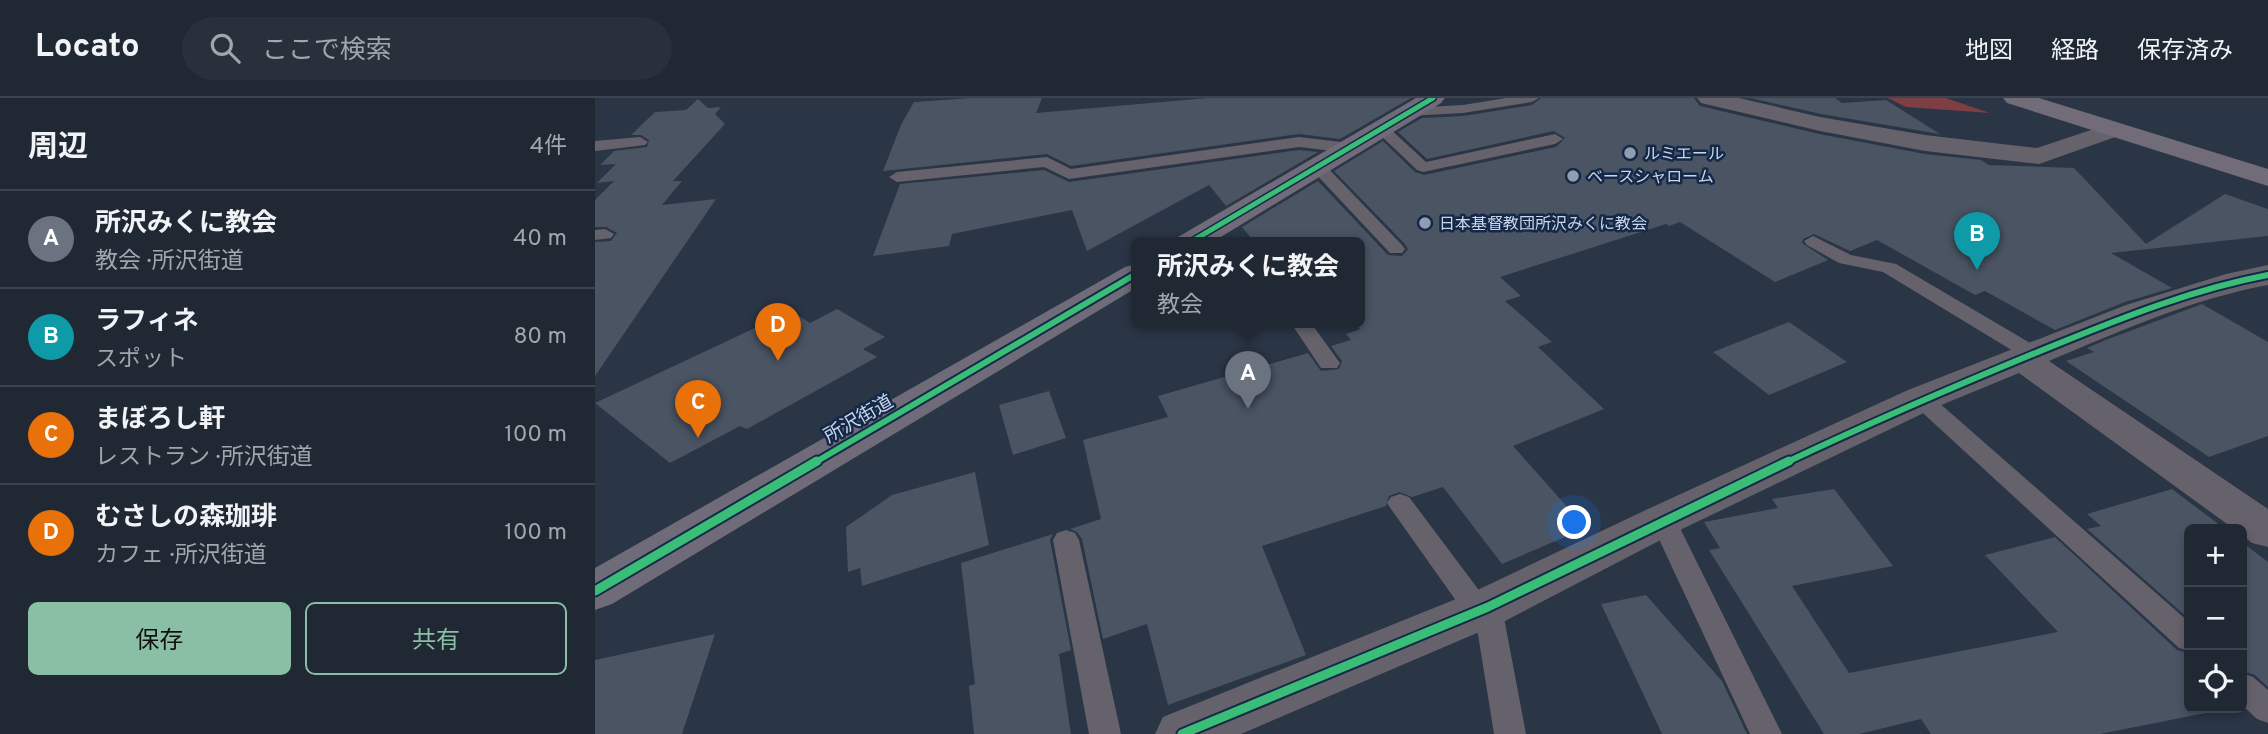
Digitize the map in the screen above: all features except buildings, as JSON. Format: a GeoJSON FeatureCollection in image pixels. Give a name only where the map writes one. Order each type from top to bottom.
{"type":"FeatureCollection","features":[{"type":"Feature","properties":{"kind":"main road"},"geometry":{"type":"LineString","coordinates":[[1216,236],[1318,167],[1433,98]]}},
{"type":"Feature","properties":{"kind":"main road","name":"所沢街道"},"geometry":{"type":"LineString","coordinates":[[595,591],[1131,277]]}},
{"type":"Feature","properties":{"kind":"street"},"geometry":{"type":"LineString","coordinates":[[1709,98],[1833,127],[1925,143],[2039,156],[2112,130]]}},
{"type":"Feature","properties":{"kind":"street"},"geometry":{"type":"LineString","coordinates":[[2015,98],[2268,177]]}},
{"type":"Feature","properties":{"kind":"street"},"geometry":{"type":"LineString","coordinates":[[1182,734],[1483,609],[1663,520],[1921,399],[2138,312],[2237,281],[2268,275]]}},
{"type":"Feature","properties":{"kind":"street"},"geometry":{"type":"LineString","coordinates":[[2030,357],[2268,531]]}},
{"type":"Feature","properties":{"kind":"lane"},"geometry":{"type":"LineString","coordinates":[[1409,112],[1463,109],[1532,98]]}},
{"type":"Feature","properties":{"kind":"lane"},"geometry":{"type":"LineString","coordinates":[[1382,129],[1423,167],[1555,139]]}},
{"type":"Feature","properties":{"kind":"lane"},"geometry":{"type":"LineString","coordinates":[[595,146],[640,142]]}},
{"type":"Feature","properties":{"kind":"lane"},"geometry":{"type":"LineString","coordinates":[[897,177],[1047,162],[1069,174],[1299,142],[1350,148]]}},
{"type":"Feature","properties":{"kind":"lane"},"geometry":{"type":"LineString","coordinates":[[1318,167],[1396,249]]}},
{"type":"Feature","properties":{"kind":"lane"},"geometry":{"type":"LineString","coordinates":[[1813,241],[1845,259],[1889,268],[2030,357]]}},
{"type":"Feature","properties":{"kind":"lane"},"geometry":{"type":"LineString","coordinates":[[1304,328],[1329,363]]}},
{"type":"Feature","properties":{"kind":"lane"},"geometry":{"type":"LineString","coordinates":[[1921,399],[2184,635]]}},
{"type":"Feature","properties":{"kind":"lane"},"geometry":{"type":"LineString","coordinates":[[1400,503],[1483,609],[1510,734]]}},
{"type":"Feature","properties":{"kind":"lane"},"geometry":{"type":"LineString","coordinates":[[1663,520],[1766,734]]}},
{"type":"Feature","properties":{"kind":"lane"},"geometry":{"type":"LineString","coordinates":[[1066,540],[1105,734]]}},
{"type":"Feature","properties":{"kind":"lane"},"geometry":{"type":"LineString","coordinates":[[2247,690],[2268,709]]}},
{"type":"Feature","properties":{"kind":"shaded area"},"geometry":{"type":"Polygon","coordinates":[[[1888,98],[1946,98],[1990,113],[1906,107],[1888,98]]]}},
{"type":"Feature","properties":{"kind":"cycle path"},"geometry":{"type":"LineString","coordinates":[[1199,237],[1433,98]]}},
{"type":"Feature","properties":{"kind":"cycle path"},"geometry":{"type":"LineString","coordinates":[[1182,734],[1488,607],[1663,520],[1921,399],[2138,312],[2237,281],[2268,275]]}},
{"type":"Feature","properties":{"kind":"cycle path"},"geometry":{"type":"LineString","coordinates":[[595,591],[1131,277]]}},
{"type":"Feature","properties":{"kind":"place","name":"ルミエール"},"geometry":{"type":"Point","coordinates":[1630,153]}},
{"type":"Feature","properties":{"kind":"place","name":"ベースシャローム"},"geometry":{"type":"Point","coordinates":[1573,176]}},
{"type":"Feature","properties":{"kind":"place","name":"日本基督教団所沢みくに教会"},"geometry":{"type":"Point","coordinates":[1425,223]}},
{"type":"Feature","properties":{"kind":"place","name":"ラフィネ"},"geometry":{"type":"Point","coordinates":[1977,270]}},
{"type":"Feature","properties":{"kind":"place","name":"むさしの森珈琲"},"geometry":{"type":"Point","coordinates":[778,361]}},
{"type":"Feature","properties":{"kind":"place","name":"所沢みくに教会"},"geometry":{"type":"Point","coordinates":[1248,409]}},
{"type":"Feature","properties":{"kind":"place","name":"まぼろし軒"},"geometry":{"type":"Point","coordinates":[698,438]}}]}
